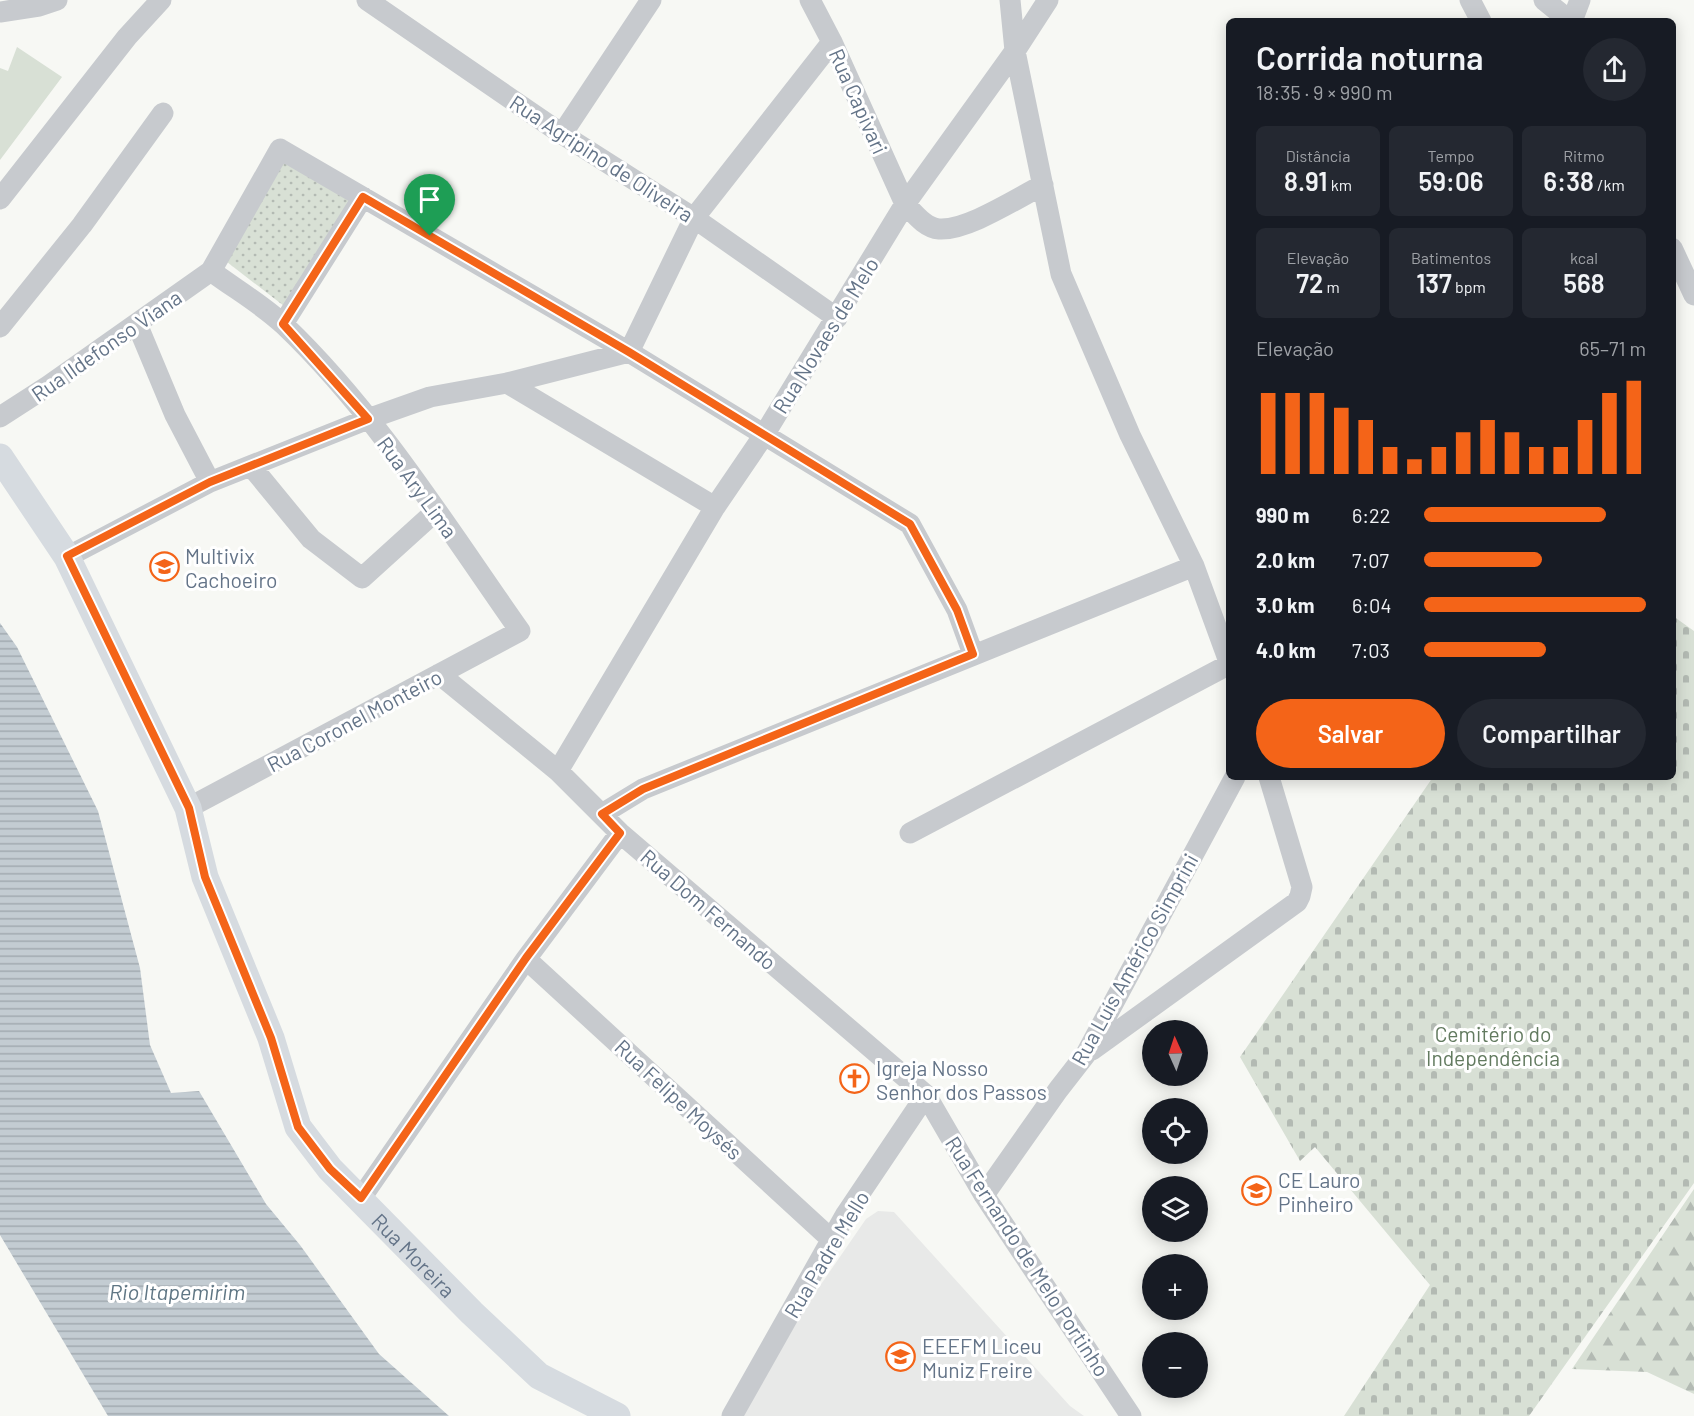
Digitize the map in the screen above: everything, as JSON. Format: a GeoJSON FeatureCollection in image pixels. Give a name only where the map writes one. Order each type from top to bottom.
{"type":"FeatureCollection","features":[{"type":"Feature","properties":{"kind":"main road","name":"Rua Moreira"},"geometry":{"type":"LineString","coordinates":[[0,457],[67,556],[189,808],[205,877],[271,1038],[298,1127],[330,1169],[472,1313],[539,1377],[617,1416]]}},
{"type":"Feature","properties":{"kind":"street"},"geometry":{"type":"LineString","coordinates":[[0,12],[39,6],[57,0]]}},
{"type":"Feature","properties":{"kind":"street"},"geometry":{"type":"LineString","coordinates":[[0,199],[127,37],[161,0]]}},
{"type":"Feature","properties":{"kind":"street","name":"Rua Agripino de Oliveira"},"geometry":{"type":"LineString","coordinates":[[367,0],[561,134],[694,218],[837,318]]}},
{"type":"Feature","properties":{"kind":"street"},"geometry":{"type":"LineString","coordinates":[[561,134],[651,0]]}},
{"type":"Feature","properties":{"kind":"street","name":"Rua Capivari"},"geometry":{"type":"LineString","coordinates":[[810,0],[832,42],[905,204]]}},
{"type":"Feature","properties":{"kind":"street"},"geometry":{"type":"LineString","coordinates":[[1010,0],[1015,51],[1062,274],[1130,435],[1194,566],[1226,654]]}},
{"type":"Feature","properties":{"kind":"street","name":"Rua Novaes de Melo"},"geometry":{"type":"LineString","coordinates":[[558,771],[715,507],[764,435],[905,204],[1015,51],[1048,0]]}},
{"type":"Feature","properties":{"kind":"street"},"geometry":{"type":"LineString","coordinates":[[1470,0],[1479,18]]}},
{"type":"Feature","properties":{"kind":"street"},"geometry":{"type":"LineString","coordinates":[[1544,0],[1567,18]]}},
{"type":"Feature","properties":{"kind":"street"},"geometry":{"type":"LineString","coordinates":[[1572,18],[1580,0]]}},
{"type":"Feature","properties":{"kind":"street"},"geometry":{"type":"LineString","coordinates":[[67,556],[210,482],[368,419],[430,397],[507,383],[629,352],[694,218],[832,42]]}},
{"type":"Feature","properties":{"kind":"street"},"geometry":{"type":"LineString","coordinates":[[0,327],[82,225],[163,113]]}},
{"type":"Feature","properties":{"kind":"street"},"geometry":{"type":"LineString","coordinates":[[211,271],[280,149],[629,352],[910,524],[957,610],[973,654]]}},
{"type":"Feature","properties":{"kind":"street"},"geometry":{"type":"LineString","coordinates":[[905,204],[922,221],[938,229],[969,224],[1043,185]]}},
{"type":"Feature","properties":{"kind":"street"},"geometry":{"type":"LineString","coordinates":[[283,324],[363,197]]}},
{"type":"Feature","properties":{"kind":"street"},"geometry":{"type":"LineString","coordinates":[[1676,254],[1688,272],[1694,295]]}},
{"type":"Feature","properties":{"kind":"street","name":"Rua Ildefonso Viana"},"geometry":{"type":"LineString","coordinates":[[0,417],[48,386],[211,271]]}},
{"type":"Feature","properties":{"kind":"street","name":"Rua Ary Lima"},"geometry":{"type":"LineString","coordinates":[[211,271],[283,324],[368,419],[520,631]]}},
{"type":"Feature","properties":{"kind":"street"},"geometry":{"type":"LineString","coordinates":[[137,324],[175,415],[210,482]]}},
{"type":"Feature","properties":{"kind":"street"},"geometry":{"type":"LineString","coordinates":[[507,383],[715,507]]}},
{"type":"Feature","properties":{"kind":"street"},"geometry":{"type":"LineString","coordinates":[[251,466],[311,539],[362,578],[436,511]]}},
{"type":"Feature","properties":{"kind":"street"},"geometry":{"type":"LineString","coordinates":[[602,814],[643,789],[1194,566]]}},
{"type":"Feature","properties":{"kind":"street","name":"Rua Coronel Monteiro"},"geometry":{"type":"LineString","coordinates":[[189,808],[520,631]]}},
{"type":"Feature","properties":{"kind":"street"},"geometry":{"type":"LineString","coordinates":[[910,833],[1226,666]]}},
{"type":"Feature","properties":{"kind":"street","name":"Rua Dom Fernando"},"geometry":{"type":"LineString","coordinates":[[439,674],[558,771],[620,833],[926,1095]]}},
{"type":"Feature","properties":{"kind":"street","name":"Rua Luís Américo Simprini"},"geometry":{"type":"LineString","coordinates":[[984,1195],[1086,1054],[1233,780]]}},
{"type":"Feature","properties":{"kind":"street"},"geometry":{"type":"LineString","coordinates":[[1086,1054],[1297,902],[1302,887],[1270,780]]}},
{"type":"Feature","properties":{"kind":"street"},"geometry":{"type":"LineString","coordinates":[[361,1198],[526,958],[620,833]]}},
{"type":"Feature","properties":{"kind":"street","name":"Rua Felipe Moysés"},"geometry":{"type":"LineString","coordinates":[[526,958],[832,1240]]}},
{"type":"Feature","properties":{"kind":"street","name":"Rua Fernando de Melo Portinho"},"geometry":{"type":"LineString","coordinates":[[926,1095],[984,1195],[1131,1416]]}},
{"type":"Feature","properties":{"kind":"street","name":"Rua Padre Mello"},"geometry":{"type":"LineString","coordinates":[[732,1416],[846,1214],[926,1095]]}},
{"type":"Feature","properties":{"kind":"shaded area","name":"EEEFM Liceu Muniz Freire"},"geometry":{"type":"Polygon","coordinates":[[[878,1211],[894,1212],[1070,1406],[1084,1416],[743,1416],[804,1309],[866,1219],[878,1211]]]}},
{"type":"Feature","properties":{"kind":"green space"},"geometry":{"type":"Polygon","coordinates":[[[17,47],[62,77],[0,160],[0,68],[8,71],[17,47]]]}},
{"type":"Feature","properties":{"kind":"green space"},"geometry":{"type":"Polygon","coordinates":[[[284,160],[350,200],[284,306],[227,262],[284,160]]]}},
{"type":"Feature","properties":{"kind":"green space","name":"Cemitério do Independência"},"geometry":{"type":"Polygon","coordinates":[[[1676,618],[1694,631],[1694,1183],[1529,1416],[1344,1416],[1430,1285],[1315,1147],[1300,1161],[1240,1057],[1431,780],[1676,780],[1676,618]]]}},
{"type":"Feature","properties":{"kind":"green space"},"geometry":{"type":"Polygon","coordinates":[[[1694,1189],[1694,1394],[1647,1372],[1572,1369],[1694,1189]]]}},
{"type":"Feature","properties":{"kind":"water","name":"Rio Itapemirim"},"geometry":{"type":"Polygon","coordinates":[[[0,623],[17,647],[98,811],[140,968],[150,1045],[171,1093],[199,1091],[266,1204],[300,1245],[379,1354],[449,1416],[108,1416],[0,1235],[0,623]]]}},
{"type":"Feature","properties":{"kind":"place","name":"Multivix Cachoeiro"},"geometry":{"type":"Point","coordinates":[164,567]}},
{"type":"Feature","properties":{"kind":"place","name":"Igreja Nosso Senhor dos Passos"},"geometry":{"type":"Point","coordinates":[855,1079]}},
{"type":"Feature","properties":{"kind":"place","name":"CE Lauro Pinheiro"},"geometry":{"type":"Point","coordinates":[1257,1191]}},
{"type":"Feature","properties":{"kind":"place","name":"EEEFM Liceu Muniz Freire"},"geometry":{"type":"Point","coordinates":[901,1357]}},
{"type":"Feature","properties":{"kind":"route"},"geometry":{"type":"LineString","coordinates":[[363,197],[430,236],[629,352],[910,524],[957,610],[973,654],[643,789],[602,814],[620,833],[526,958],[361,1198],[330,1169],[298,1127],[271,1038],[205,877],[189,808],[67,556],[210,482],[368,419],[283,324],[363,197]]}}]}
